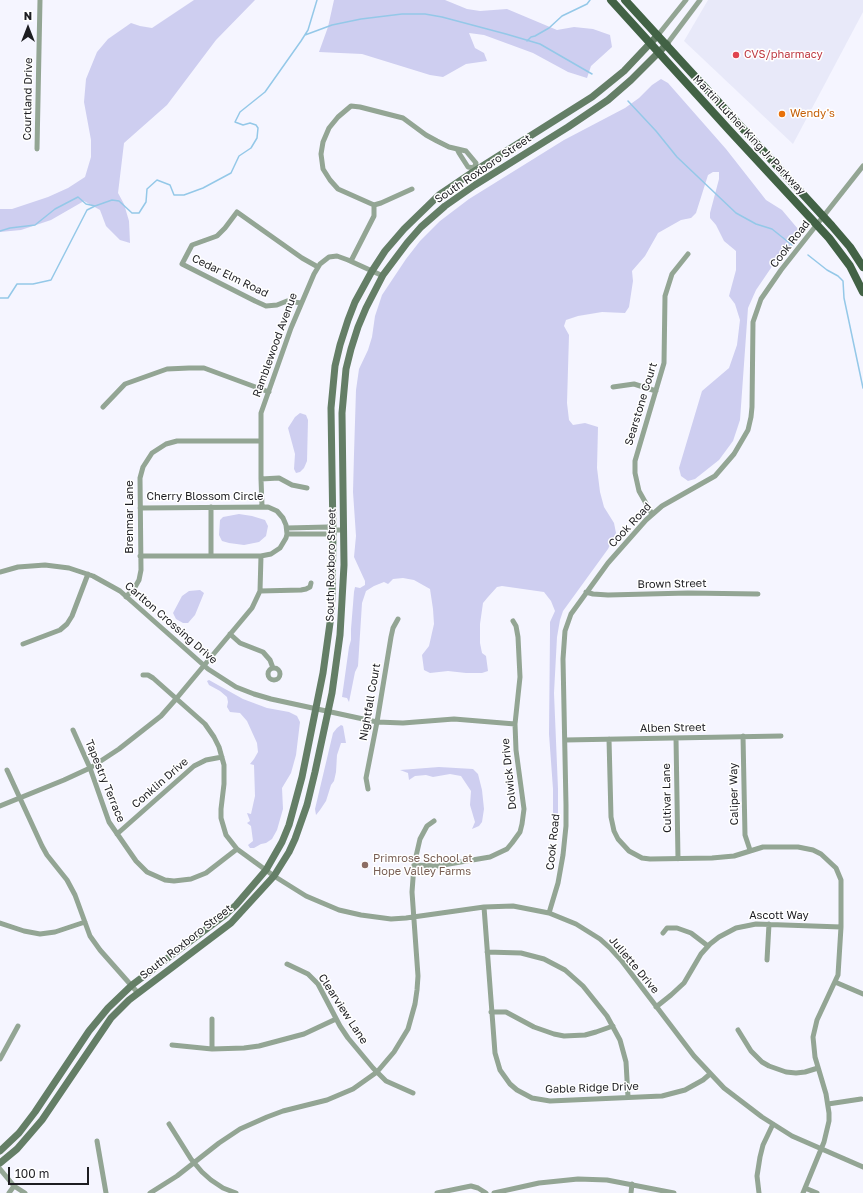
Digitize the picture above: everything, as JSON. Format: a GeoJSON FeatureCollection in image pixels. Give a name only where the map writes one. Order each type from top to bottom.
{"type":"FeatureCollection","features":[{"type":"Feature","properties":{"kind":"main road","name":"Martin Luther King Jr Parkway"},"geometry":{"type":"LineString","coordinates":[[611,0],[841,252],[863,292]]}},
{"type":"Feature","properties":{"kind":"main road","name":"Martin Luther King Jr Parkway"},"geometry":{"type":"LineString","coordinates":[[625,0],[667,44],[824,217],[850,247],[863,267]]}},
{"type":"Feature","properties":{"kind":"street","name":"Courtland Drive"},"geometry":{"type":"LineString","coordinates":[[37,149],[40,0]]}},
{"type":"Feature","properties":{"kind":"street","name":"South Roxboro Street"},"geometry":{"type":"LineString","coordinates":[[0,1151],[18,1133],[35,1112],[96,1023],[108,1008],[132,985],[225,915],[251,889],[266,870],[282,842],[289,825],[302,777],[317,709],[330,623],[332,582],[331,408],[334,373],[340,345],[348,320],[372,271],[385,251],[426,206],[475,169],[592,97],[624,71],[658,36],[686,0]]}},
{"type":"Feature","properties":{"kind":"street","name":"South Roxboro Street"},"geometry":{"type":"LineString","coordinates":[[0,1163],[17,1149],[42,1120],[111,1018],[129,1000],[231,923],[274,876],[289,852],[302,822],[328,712],[337,664],[342,620],[344,530],[342,413],[346,369],[358,327],[371,297],[383,276],[407,243],[421,227],[445,206],[475,185],[568,127],[608,100],[631,80],[667,44],[700,0]]}},
{"type":"Feature","properties":{"kind":"street"},"geometry":{"type":"LineString","coordinates":[[412,189],[374,205],[338,189],[323,169],[321,154],[323,142],[329,128],[338,117],[351,106],[403,118],[426,135],[449,147],[466,151],[476,163],[475,169],[468,167],[457,149]]}},
{"type":"Feature","properties":{"kind":"street","name":"Cook Road"},"geometry":{"type":"LineString","coordinates":[[549,913],[558,883],[566,826],[563,659],[565,631],[571,614],[608,563],[652,514],[666,503],[715,476],[734,454],[748,430],[752,407],[752,332],[755,316],[765,293],[781,270],[863,166]]}},
{"type":"Feature","properties":{"kind":"street"},"geometry":{"type":"LineString","coordinates":[[351,261],[374,216],[374,205]]}},
{"type":"Feature","properties":{"kind":"street","name":"Cedar Elm Road"},"geometry":{"type":"LineString","coordinates":[[300,303],[287,301],[278,305],[266,306],[182,264],[192,245],[217,236],[237,212],[302,258],[318,267]]}},
{"type":"Feature","properties":{"kind":"street","name":"Searstone Court"},"geometry":{"type":"LineString","coordinates":[[652,514],[639,491],[635,473],[635,461],[664,363],[665,296],[672,274],[688,254]]}},
{"type":"Feature","properties":{"kind":"street","name":"Ramblewood Avenue"},"geometry":{"type":"LineString","coordinates":[[262,506],[261,413],[300,303],[318,267],[329,257],[337,256],[383,276]]}},
{"type":"Feature","properties":{"kind":"street"},"geometry":{"type":"LineString","coordinates":[[103,407],[125,384],[167,369],[204,368],[269,392]]}},
{"type":"Feature","properties":{"kind":"street"},"geometry":{"type":"LineString","coordinates":[[613,387],[634,384],[656,391]]}},
{"type":"Feature","properties":{"kind":"street","name":"Brenmar Lane"},"geometry":{"type":"LineString","coordinates":[[126,597],[139,580],[141,570],[141,472],[149,457],[166,444],[182,441],[261,441]]}},
{"type":"Feature","properties":{"kind":"street"},"geometry":{"type":"LineString","coordinates":[[261,479],[279,478],[292,485],[307,488]]}},
{"type":"Feature","properties":{"kind":"street","name":"Cherry Blossom Circle"},"geometry":{"type":"LineString","coordinates":[[140,508],[262,506],[272,508],[280,513],[284,520],[287,534]]}},
{"type":"Feature","properties":{"kind":"street"},"geometry":{"type":"LineString","coordinates":[[211,507],[211,556]]}},
{"type":"Feature","properties":{"kind":"street"},"geometry":{"type":"LineString","coordinates":[[286,528],[328,527],[332,530],[344,530]]}},
{"type":"Feature","properties":{"kind":"street"},"geometry":{"type":"LineString","coordinates":[[140,556],[262,556],[271,554],[280,548],[287,534],[328,534],[332,530]]}},
{"type":"Feature","properties":{"kind":"street"},"geometry":{"type":"LineString","coordinates":[[0,806],[90,768],[119,749],[164,713],[252,608],[260,590],[262,556]]}},
{"type":"Feature","properties":{"kind":"street","name":"Carlton Crossing Drive"},"geometry":{"type":"LineString","coordinates":[[0,572],[18,567],[45,565],[69,568],[88,574],[107,583],[126,597],[204,666],[224,680],[254,694],[377,722],[403,723],[454,719],[514,724]]}},
{"type":"Feature","properties":{"kind":"street"},"geometry":{"type":"LineString","coordinates":[[23,644],[60,630],[67,624],[72,616],[88,574]]}},
{"type":"Feature","properties":{"kind":"street"},"geometry":{"type":"LineString","coordinates":[[260,590],[301,590],[310,587],[311,583]]}},
{"type":"Feature","properties":{"kind":"street","name":"Brown Street"},"geometry":{"type":"LineString","coordinates":[[586,592],[608,595],[688,593],[758,594]]}},
{"type":"Feature","properties":{"kind":"street","name":"Nightfall Court"},"geometry":{"type":"LineString","coordinates":[[368,789],[366,778],[377,722],[390,637],[392,628],[398,619]]}},
{"type":"Feature","properties":{"kind":"street","name":"Dolwick Drive"},"geometry":{"type":"LineString","coordinates":[[414,865],[437,866],[490,857],[507,849],[517,837],[522,824],[524,810],[514,724],[520,677],[518,632],[513,621]]}},
{"type":"Feature","properties":{"kind":"street"},"geometry":{"type":"LineString","coordinates":[[230,634],[240,643],[264,652],[270,660],[272,668]]}},
{"type":"Feature","properties":{"kind":"street"},"geometry":{"type":"LineString","coordinates":[[143,675],[150,676],[208,729],[219,747],[225,774],[221,818],[226,835],[236,849]]}},
{"type":"Feature","properties":{"kind":"street","name":"Tapestry Terrace"},"geometry":{"type":"LineString","coordinates":[[72,730],[90,768],[109,822],[142,868],[155,876],[174,881],[184,881],[199,877],[236,849]]}},
{"type":"Feature","properties":{"kind":"street","name":"Caliper Way"},"geometry":{"type":"LineString","coordinates":[[743,736],[745,835],[750,850]]}},
{"type":"Feature","properties":{"kind":"street","name":"Alben Street"},"geometry":{"type":"LineString","coordinates":[[565,740],[781,736]]}},
{"type":"Feature","properties":{"kind":"street","name":"Cultivar Lane"},"geometry":{"type":"LineString","coordinates":[[676,738],[678,859]]}},
{"type":"Feature","properties":{"kind":"street"},"geometry":{"type":"LineString","coordinates":[[609,739],[611,817],[614,831],[618,839],[629,851],[642,858],[678,859],[725,857],[763,847],[798,847],[813,850],[821,854],[836,868],[841,880],[839,965],[835,982],[821,1011],[815,1028],[813,1047],[829,1113],[827,1131],[804,1190],[817,1193]]}},
{"type":"Feature","properties":{"kind":"street","name":"Conklin Drive"},"geometry":{"type":"LineString","coordinates":[[117,834],[194,766],[206,760],[222,757]]}},
{"type":"Feature","properties":{"kind":"street"},"geometry":{"type":"LineString","coordinates":[[7,770],[42,846],[47,855],[67,880],[75,895],[95,944],[138,993]]}},
{"type":"Feature","properties":{"kind":"street"},"geometry":{"type":"LineString","coordinates":[[150,1193],[172,1180],[240,1129],[277,1113],[342,1095],[364,1082],[377,1072],[390,1058],[408,1029],[415,1004],[418,976],[412,892],[414,865],[420,839],[427,826],[434,821]]}},
{"type":"Feature","properties":{"kind":"street","name":"Juliette Drive"},"geometry":{"type":"LineString","coordinates":[[236,849],[274,876],[306,896],[338,910],[391,919],[413,918],[484,907],[513,906],[549,913],[576,924],[600,940],[621,960],[694,1056],[724,1088],[773,1124],[798,1138],[863,1168]]}},
{"type":"Feature","properties":{"kind":"street","name":"Gable Ridge Drive"},"geometry":{"type":"LineString","coordinates":[[484,907],[495,1053],[497,1062],[505,1077],[517,1090],[532,1098],[550,1101],[662,1096],[694,1086],[710,1074]]}},
{"type":"Feature","properties":{"kind":"street"},"geometry":{"type":"LineString","coordinates":[[0,923],[24,931],[40,934],[54,932],[85,922]]}},
{"type":"Feature","properties":{"kind":"street","name":"Ascott Way"},"geometry":{"type":"LineString","coordinates":[[656,1007],[684,983],[701,954],[708,946],[718,937],[736,928],[756,924],[841,927]]}},
{"type":"Feature","properties":{"kind":"street"},"geometry":{"type":"LineString","coordinates":[[767,960],[770,924]]}},
{"type":"Feature","properties":{"kind":"street"},"geometry":{"type":"LineString","coordinates":[[663,933],[667,928],[676,928],[691,933],[708,946]]}},
{"type":"Feature","properties":{"kind":"street"},"geometry":{"type":"LineString","coordinates":[[487,952],[521,952],[538,957],[565,970],[583,986],[613,1026],[620,1040],[626,1062],[628,1097]]}},
{"type":"Feature","properties":{"kind":"street","name":"Clearview Lane"},"geometry":{"type":"LineString","coordinates":[[287,964],[308,974],[318,984],[336,1019],[348,1038],[377,1072],[386,1081],[412,1093]]}},
{"type":"Feature","properties":{"kind":"street"},"geometry":{"type":"LineString","coordinates":[[835,982],[863,994]]}},
{"type":"Feature","properties":{"kind":"street"},"geometry":{"type":"LineString","coordinates":[[491,1012],[506,1012],[534,1027],[564,1036],[585,1035],[613,1026]]}},
{"type":"Feature","properties":{"kind":"street"},"geometry":{"type":"LineString","coordinates":[[212,1019],[212,1049]]}},
{"type":"Feature","properties":{"kind":"street"},"geometry":{"type":"LineString","coordinates":[[172,1045],[212,1049],[244,1048],[274,1043],[304,1034],[336,1019]]}},
{"type":"Feature","properties":{"kind":"street"},"geometry":{"type":"LineString","coordinates":[[0,1059],[18,1026]]}},
{"type":"Feature","properties":{"kind":"street"},"geometry":{"type":"LineString","coordinates":[[738,1030],[751,1051],[762,1062],[769,1066],[782,1071],[796,1073],[818,1068]]}},
{"type":"Feature","properties":{"kind":"street"},"geometry":{"type":"LineString","coordinates":[[828,1104],[862,1099]]}},
{"type":"Feature","properties":{"kind":"street"},"geometry":{"type":"LineString","coordinates":[[169,1124],[193,1163],[211,1180],[223,1188],[236,1193]]}},
{"type":"Feature","properties":{"kind":"street"},"geometry":{"type":"LineString","coordinates":[[758,1193],[760,1157],[763,1145],[773,1124]]}},
{"type":"Feature","properties":{"kind":"street"},"geometry":{"type":"LineString","coordinates":[[97,1141],[106,1193]]}},
{"type":"Feature","properties":{"kind":"street"},"geometry":{"type":"LineString","coordinates":[[0,1169],[14,1186],[26,1193]]}},
{"type":"Feature","properties":{"kind":"street"},"geometry":{"type":"LineString","coordinates":[[494,1193],[539,1183],[578,1179],[607,1180],[674,1193]]}},
{"type":"Feature","properties":{"kind":"street"},"geometry":{"type":"LineString","coordinates":[[631,1193],[632,1184]]}},
{"type":"Feature","properties":{"kind":"street"},"geometry":{"type":"LineString","coordinates":[[10,1193],[14,1186]]}},
{"type":"Feature","properties":{"kind":"street"},"geometry":{"type":"LineString","coordinates":[[436,1193],[470,1186],[478,1188],[486,1193]]}},
{"type":"Feature","properties":{"kind":"shaded area"},"geometry":{"type":"Polygon","coordinates":[[[194,0],[255,0],[216,40],[167,105],[124,143],[118,193],[124,204],[129,221],[130,243],[120,240],[106,226],[100,210],[84,201],[51,220],[21,230],[0,232],[0,209],[12,209],[48,197],[68,188],[85,177],[91,157],[91,140],[84,102],[86,79],[97,52],[108,39],[131,23],[152,28],[194,0]]]}},
{"type":"Feature","properties":{"kind":"shaded area"},"geometry":{"type":"Polygon","coordinates":[[[334,0],[445,0],[467,9],[480,11],[507,9],[557,30],[574,27],[593,29],[610,35],[612,47],[591,66],[587,78],[568,72],[533,53],[484,35],[469,33],[475,48],[484,53],[487,61],[466,64],[443,77],[430,75],[362,54],[319,52],[328,27],[334,0]]]}},
{"type":"Feature","properties":{"kind":"shaded area"},"geometry":{"type":"Polygon","coordinates":[[[708,0],[863,0],[863,12],[793,144],[684,41],[708,0]]]}},
{"type":"Feature","properties":{"kind":"shaded area"},"geometry":{"type":"Polygon","coordinates":[[[661,79],[668,83],[726,149],[766,200],[782,210],[798,229],[796,239],[773,265],[756,290],[748,308],[740,420],[733,441],[719,460],[695,479],[688,481],[681,476],[679,468],[702,391],[729,368],[737,345],[740,320],[735,304],[729,296],[736,270],[736,251],[724,241],[716,225],[710,218],[719,179],[719,172],[713,172],[708,175],[696,213],[691,218],[681,220],[658,233],[645,256],[632,271],[633,281],[629,307],[625,313],[602,312],[578,316],[566,320],[564,326],[569,335],[567,403],[569,420],[573,425],[585,423],[598,427],[597,468],[600,492],[604,507],[614,523],[616,533],[608,549],[563,611],[560,620],[557,637],[554,693],[558,813],[553,835],[553,789],[549,734],[550,622],[555,611],[551,601],[544,592],[502,586],[497,587],[483,603],[480,624],[480,643],[482,653],[486,656],[488,671],[482,673],[448,671],[430,673],[424,670],[422,655],[429,646],[434,624],[430,589],[414,580],[403,578],[393,579],[388,584],[384,582],[374,586],[366,591],[362,603],[358,666],[355,672],[349,702],[347,698],[342,697],[351,640],[355,587],[360,588],[365,585],[365,581],[354,557],[356,536],[353,492],[354,454],[356,390],[359,369],[368,350],[372,337],[375,316],[382,295],[420,241],[440,221],[469,199],[564,140],[625,108],[661,79]]]}},
{"type":"Feature","properties":{"kind":"shaded area"},"geometry":{"type":"Polygon","coordinates":[[[300,413],[306,415],[308,420],[307,461],[304,468],[300,472],[296,473],[294,469],[295,454],[288,428],[295,417],[300,413]]]}},
{"type":"Feature","properties":{"kind":"shaded area"},"geometry":{"type":"Polygon","coordinates":[[[239,514],[265,520],[268,526],[266,536],[259,542],[244,545],[222,541],[219,535],[220,520],[223,517],[239,514]]]}},
{"type":"Feature","properties":{"kind":"shaded area"},"geometry":{"type":"Polygon","coordinates":[[[200,590],[204,593],[195,615],[188,623],[183,623],[176,619],[173,613],[182,596],[189,591],[200,590]]]}},
{"type":"Feature","properties":{"kind":"shaded area"},"geometry":{"type":"Polygon","coordinates":[[[209,680],[243,699],[267,708],[289,712],[297,716],[300,722],[296,755],[291,773],[282,788],[283,809],[277,830],[272,839],[254,848],[250,848],[248,845],[253,841],[251,826],[247,823],[250,821],[247,813],[251,814],[255,796],[254,765],[250,764],[258,752],[257,743],[247,721],[240,713],[230,712],[227,707],[227,697],[209,685],[207,681],[209,680]]]}},
{"type":"Feature","properties":{"kind":"shaded area"},"geometry":{"type":"Polygon","coordinates":[[[341,725],[343,726],[346,743],[341,743],[337,755],[334,781],[331,785],[326,801],[316,815],[315,809],[333,733],[341,725]]]}},
{"type":"Feature","properties":{"kind":"shaded area"},"geometry":{"type":"Polygon","coordinates":[[[439,767],[473,769],[478,774],[482,790],[484,809],[482,822],[479,826],[472,829],[475,822],[470,805],[471,791],[461,776],[450,774],[433,777],[426,775],[415,776],[409,780],[408,773],[400,770],[439,767]]]}},
{"type":"Feature","properties":{"kind":"waterway"},"geometry":{"type":"LineString","coordinates":[[0,298],[8,298],[17,284],[33,284],[51,280],[87,210],[112,200],[119,201],[132,213],[139,213],[146,202],[147,189],[157,180],[170,185],[174,195],[184,195],[203,188],[231,173],[239,156],[251,148],[257,138],[258,128],[256,125],[250,123],[243,125],[235,122],[240,112],[265,92],[301,41],[308,30],[317,0]]}},
{"type":"Feature","properties":{"kind":"waterway"},"geometry":{"type":"LineString","coordinates":[[527,41],[531,37],[549,28],[562,16],[587,4],[590,0]]}},
{"type":"Feature","properties":{"kind":"waterway"},"geometry":{"type":"LineString","coordinates":[[305,35],[332,25],[361,19],[402,14],[425,14],[442,17],[540,44],[592,74]]}},
{"type":"Feature","properties":{"kind":"waterway"},"geometry":{"type":"LineString","coordinates":[[628,101],[656,131],[677,157],[736,213],[756,224],[772,229],[792,245]]}},
{"type":"Feature","properties":{"kind":"waterway"},"geometry":{"type":"LineString","coordinates":[[0,231],[10,228],[35,225],[55,209],[78,197],[86,204],[95,206]]}},
{"type":"Feature","properties":{"kind":"waterway"},"geometry":{"type":"LineString","coordinates":[[808,255],[843,281],[844,298],[863,388]]}},
{"type":"Feature","properties":{"kind":"place","name":"CVS/pharmacy"},"geometry":{"type":"Point","coordinates":[736,55]}},
{"type":"Feature","properties":{"kind":"place","name":"Wendy's"},"geometry":{"type":"Point","coordinates":[782,114]}},
{"type":"Feature","properties":{"kind":"place","name":"Primrose School at Hope Valley Farms"},"geometry":{"type":"Point","coordinates":[365,865]}}]}
